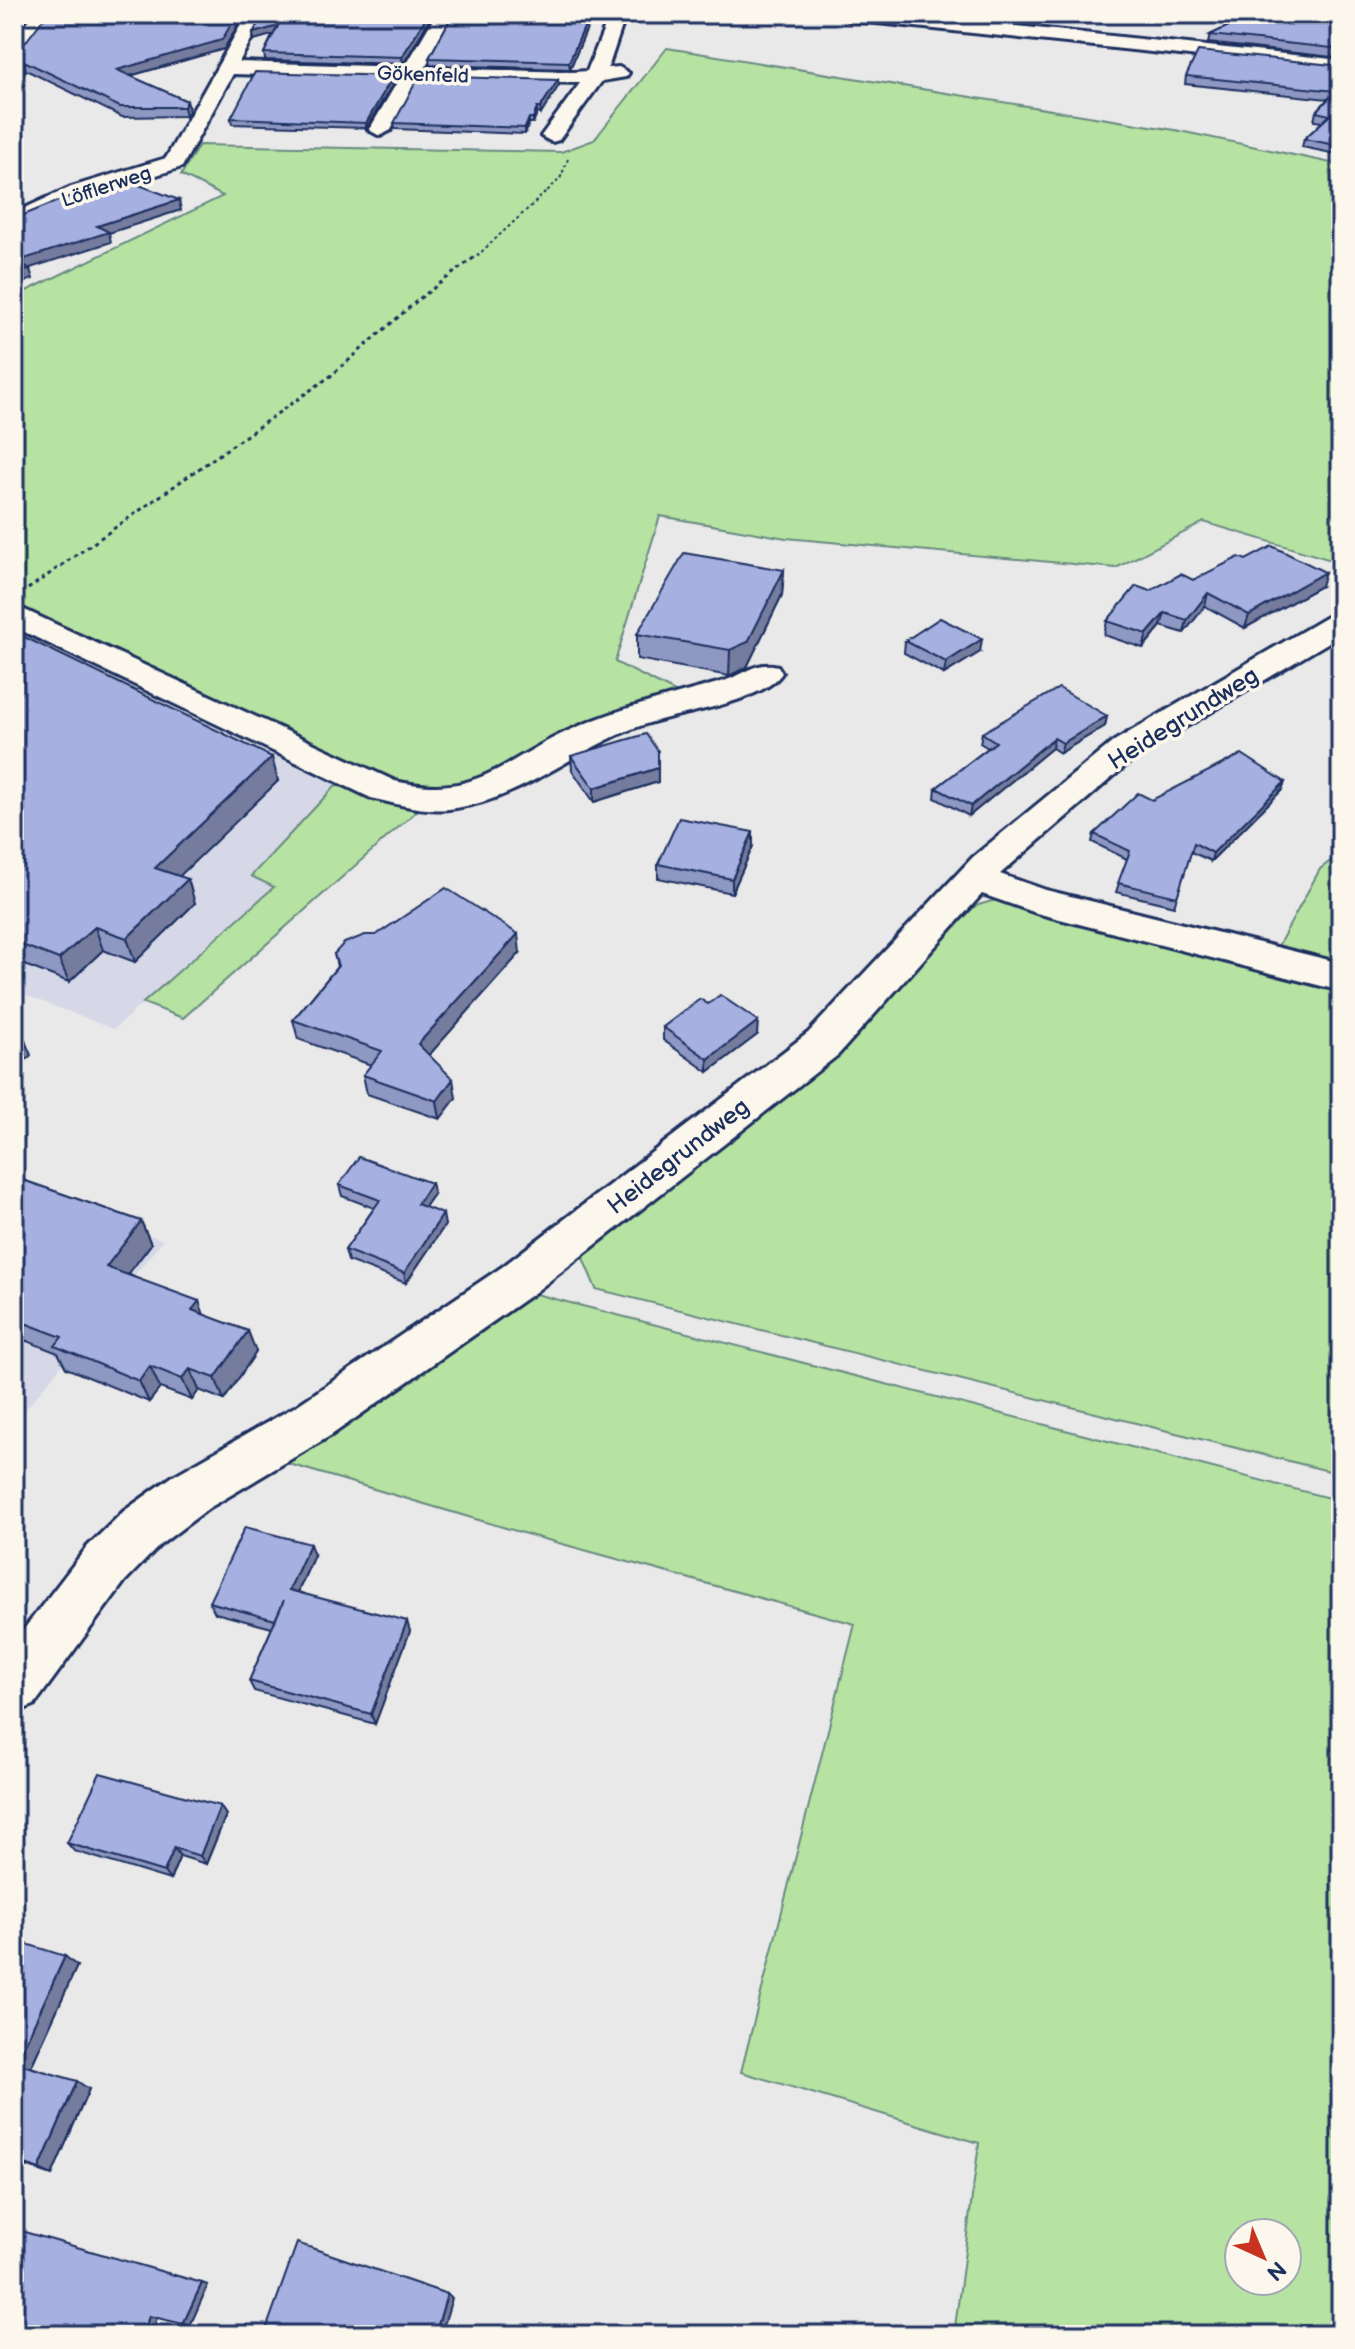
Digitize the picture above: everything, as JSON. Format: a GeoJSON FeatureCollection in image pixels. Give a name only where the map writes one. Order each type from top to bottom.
{"type":"FeatureCollection","features":[{"type":"Feature","properties":{"kind":"street"},"geometry":{"type":"LineString","coordinates":[[14,51],[43,14]]}},
{"type":"Feature","properties":{"kind":"street","name":"Löfflerweg"},"geometry":{"type":"LineString","coordinates":[[14,221],[79,192],[174,162],[256,14]]}},
{"type":"Feature","properties":{"kind":"street"},"geometry":{"type":"LineString","coordinates":[[380,130],[445,14]]}},
{"type":"Feature","properties":{"kind":"street"},"geometry":{"type":"LineString","coordinates":[[849,14],[935,18],[1341,66]]}},
{"type":"Feature","properties":{"kind":"street"},"geometry":{"type":"LineString","coordinates":[[556,131],[595,76],[618,16]]}},
{"type":"Feature","properties":{"kind":"street","name":"Gökenfeld"},"geometry":{"type":"LineString","coordinates":[[226,68],[595,76],[619,73]]}},
{"type":"Feature","properties":{"kind":"street"},"geometry":{"type":"LineString","coordinates":[[20,602],[384,790],[424,799],[457,797],[498,785],[580,738],[633,717],[738,688],[766,673]]}},
{"type":"Feature","properties":{"kind":"street","name":"Heidegrundweg"},"geometry":{"type":"LineString","coordinates":[[14,1686],[106,1564],[142,1528],[191,1492],[313,1421],[518,1280],[811,1054],[834,1033],[974,878],[1126,748],[1341,622]]}},
{"type":"Feature","properties":{"kind":"street"},"geometry":{"type":"LineString","coordinates":[[974,878],[1036,900],[1341,977]]}},
{"type":"Feature","properties":{"kind":"path"},"geometry":{"type":"LineString","coordinates":[[20,602],[332,375],[419,299],[475,258],[560,179],[578,134],[556,131]]}},
{"type":"Feature","properties":{"kind":"shaded area"},"geometry":{"type":"Polygon","coordinates":[[[14,631],[336,785],[251,875],[274,887],[114,1029],[14,991],[14,631]]]}},
{"type":"Feature","properties":{"kind":"shaded area"},"geometry":{"type":"Polygon","coordinates":[[[14,1182],[163,1240],[14,1424],[14,1182]]]}},
{"type":"Feature","properties":{"kind":"green space"},"geometry":{"type":"Polygon","coordinates":[[[667,48],[1175,130],[1341,165],[1341,563],[1204,522],[1116,568],[786,538],[660,516],[615,662],[679,694],[456,791],[394,784],[14,603],[14,297],[223,196],[181,175],[199,145],[561,152],[594,140],[667,48]]]}},
{"type":"Feature","properties":{"kind":"green space"},"geometry":{"type":"Polygon","coordinates":[[[336,785],[418,810],[183,1018],[143,1003],[274,887],[251,876],[336,785]]]}},
{"type":"Feature","properties":{"kind":"green space"},"geometry":{"type":"Polygon","coordinates":[[[1341,853],[1341,963],[1278,946],[1320,869],[1341,853]]]}},
{"type":"Feature","properties":{"kind":"green space"},"geometry":{"type":"Polygon","coordinates":[[[999,899],[1341,990],[1341,1474],[596,1289],[580,1251],[837,1052],[975,906],[999,899]]]}},
{"type":"Feature","properties":{"kind":"green space"},"geometry":{"type":"Polygon","coordinates":[[[524,1291],[1341,1501],[1341,2335],[954,2335],[979,2143],[741,2072],[855,1624],[533,1536],[286,1463],[524,1291]]]}},
{"type":"Feature","properties":{"kind":"building"},"geometry":{"type":"Polygon","coordinates":[[[47,14],[103,14],[98,21],[125,14],[237,14],[222,40],[117,70],[187,101],[184,107],[120,107],[24,61],[14,73],[14,50],[21,48],[47,14]]]}},
{"type":"Feature","properties":{"kind":"building"},"geometry":{"type":"Polygon","coordinates":[[[263,14],[428,14],[402,57],[264,53],[278,26],[253,33],[263,14]]]}},
{"type":"Feature","properties":{"kind":"building"},"geometry":{"type":"Polygon","coordinates":[[[453,14],[590,14],[569,62],[429,58],[453,14]]]}},
{"type":"Feature","properties":{"kind":"building"},"geometry":{"type":"Polygon","coordinates":[[[1254,14],[1341,14],[1341,49],[1210,35],[1254,14]]]}},
{"type":"Feature","properties":{"kind":"building"},"geometry":{"type":"Polygon","coordinates":[[[1198,51],[1341,66],[1341,146],[1304,139],[1330,115],[1316,112],[1336,91],[1186,76],[1198,51]]]}},
{"type":"Feature","properties":{"kind":"building"},"geometry":{"type":"Polygon","coordinates":[[[255,72],[393,76],[366,123],[231,118],[255,72]]]}},
{"type":"Feature","properties":{"kind":"building"},"geometry":{"type":"Polygon","coordinates":[[[419,76],[558,80],[525,128],[394,123],[419,76]]]}},
{"type":"Feature","properties":{"kind":"building"},"geometry":{"type":"Polygon","coordinates":[[[126,180],[179,200],[97,226],[109,232],[18,261],[30,269],[14,274],[14,219],[63,199],[126,180]]]}},
{"type":"Feature","properties":{"kind":"building"},"geometry":{"type":"Polygon","coordinates":[[[1272,546],[1325,572],[1249,615],[1208,593],[1187,620],[1165,613],[1147,634],[1107,621],[1136,586],[1150,591],[1181,574],[1193,580],[1239,557],[1246,560],[1272,546]]]}},
{"type":"Feature","properties":{"kind":"building"},"geometry":{"type":"Polygon","coordinates":[[[684,553],[784,570],[748,642],[730,650],[637,634],[684,553]]]}},
{"type":"Feature","properties":{"kind":"building"},"geometry":{"type":"Polygon","coordinates":[[[940,618],[982,639],[946,662],[905,641],[940,618]]]}},
{"type":"Feature","properties":{"kind":"building"},"geometry":{"type":"Polygon","coordinates":[[[14,632],[272,757],[155,868],[188,879],[127,938],[95,927],[59,959],[14,942],[14,632]]]}},
{"type":"Feature","properties":{"kind":"building"},"geometry":{"type":"Polygon","coordinates":[[[1059,688],[1107,716],[1063,743],[1054,738],[971,806],[936,788],[996,742],[982,733],[1059,688]]]}},
{"type":"Feature","properties":{"kind":"building"},"geometry":{"type":"Polygon","coordinates":[[[646,734],[658,751],[658,768],[594,788],[571,756],[646,734]]]}},
{"type":"Feature","properties":{"kind":"building"},"geometry":{"type":"Polygon","coordinates":[[[1242,754],[1285,782],[1213,853],[1194,843],[1177,897],[1118,883],[1130,851],[1094,834],[1138,793],[1152,800],[1242,754]]]}},
{"type":"Feature","properties":{"kind":"building"},"geometry":{"type":"Polygon","coordinates":[[[679,818],[753,832],[732,879],[658,864],[679,818]]]}},
{"type":"Feature","properties":{"kind":"building"},"geometry":{"type":"Polygon","coordinates":[[[446,888],[518,934],[418,1044],[453,1079],[437,1101],[363,1075],[382,1051],[293,1020],[338,966],[334,954],[344,943],[365,935],[376,935],[446,888]]]}},
{"type":"Feature","properties":{"kind":"building"},"geometry":{"type":"Polygon","coordinates":[[[720,995],[758,1021],[708,1059],[663,1027],[700,999],[708,1004],[720,995]]]}},
{"type":"Feature","properties":{"kind":"building"},"geometry":{"type":"Polygon","coordinates":[[[14,1037],[25,1041],[14,1052],[14,1037]]]}},
{"type":"Feature","properties":{"kind":"building"},"geometry":{"type":"Polygon","coordinates":[[[359,1157],[431,1183],[417,1204],[443,1214],[404,1273],[345,1250],[380,1200],[339,1185],[359,1157]]]}},
{"type":"Feature","properties":{"kind":"building"},"geometry":{"type":"Polygon","coordinates":[[[14,1177],[141,1221],[106,1267],[199,1301],[192,1310],[248,1331],[215,1378],[190,1369],[182,1379],[150,1366],[139,1381],[55,1346],[62,1337],[14,1319],[14,1177]]]}},
{"type":"Feature","properties":{"kind":"building"},"geometry":{"type":"Polygon","coordinates":[[[245,1527],[310,1544],[289,1590],[407,1621],[371,1714],[249,1681],[284,1600],[275,1620],[209,1602],[245,1527]]]}},
{"type":"Feature","properties":{"kind":"building"},"geometry":{"type":"Polygon","coordinates":[[[100,1773],[220,1806],[200,1856],[174,1848],[164,1872],[67,1843],[100,1773]]]}},
{"type":"Feature","properties":{"kind":"building"},"geometry":{"type":"Polygon","coordinates":[[[14,1940],[65,1956],[16,2063],[77,2081],[39,2169],[14,2160],[14,1940]]]}},
{"type":"Feature","properties":{"kind":"building"},"geometry":{"type":"Polygon","coordinates":[[[14,2229],[202,2283],[183,2324],[149,2316],[143,2335],[14,2335],[14,2229]]]}},
{"type":"Feature","properties":{"kind":"building"},"geometry":{"type":"Polygon","coordinates":[[[297,2243],[447,2294],[435,2335],[264,2335],[297,2243]]]}}]}
